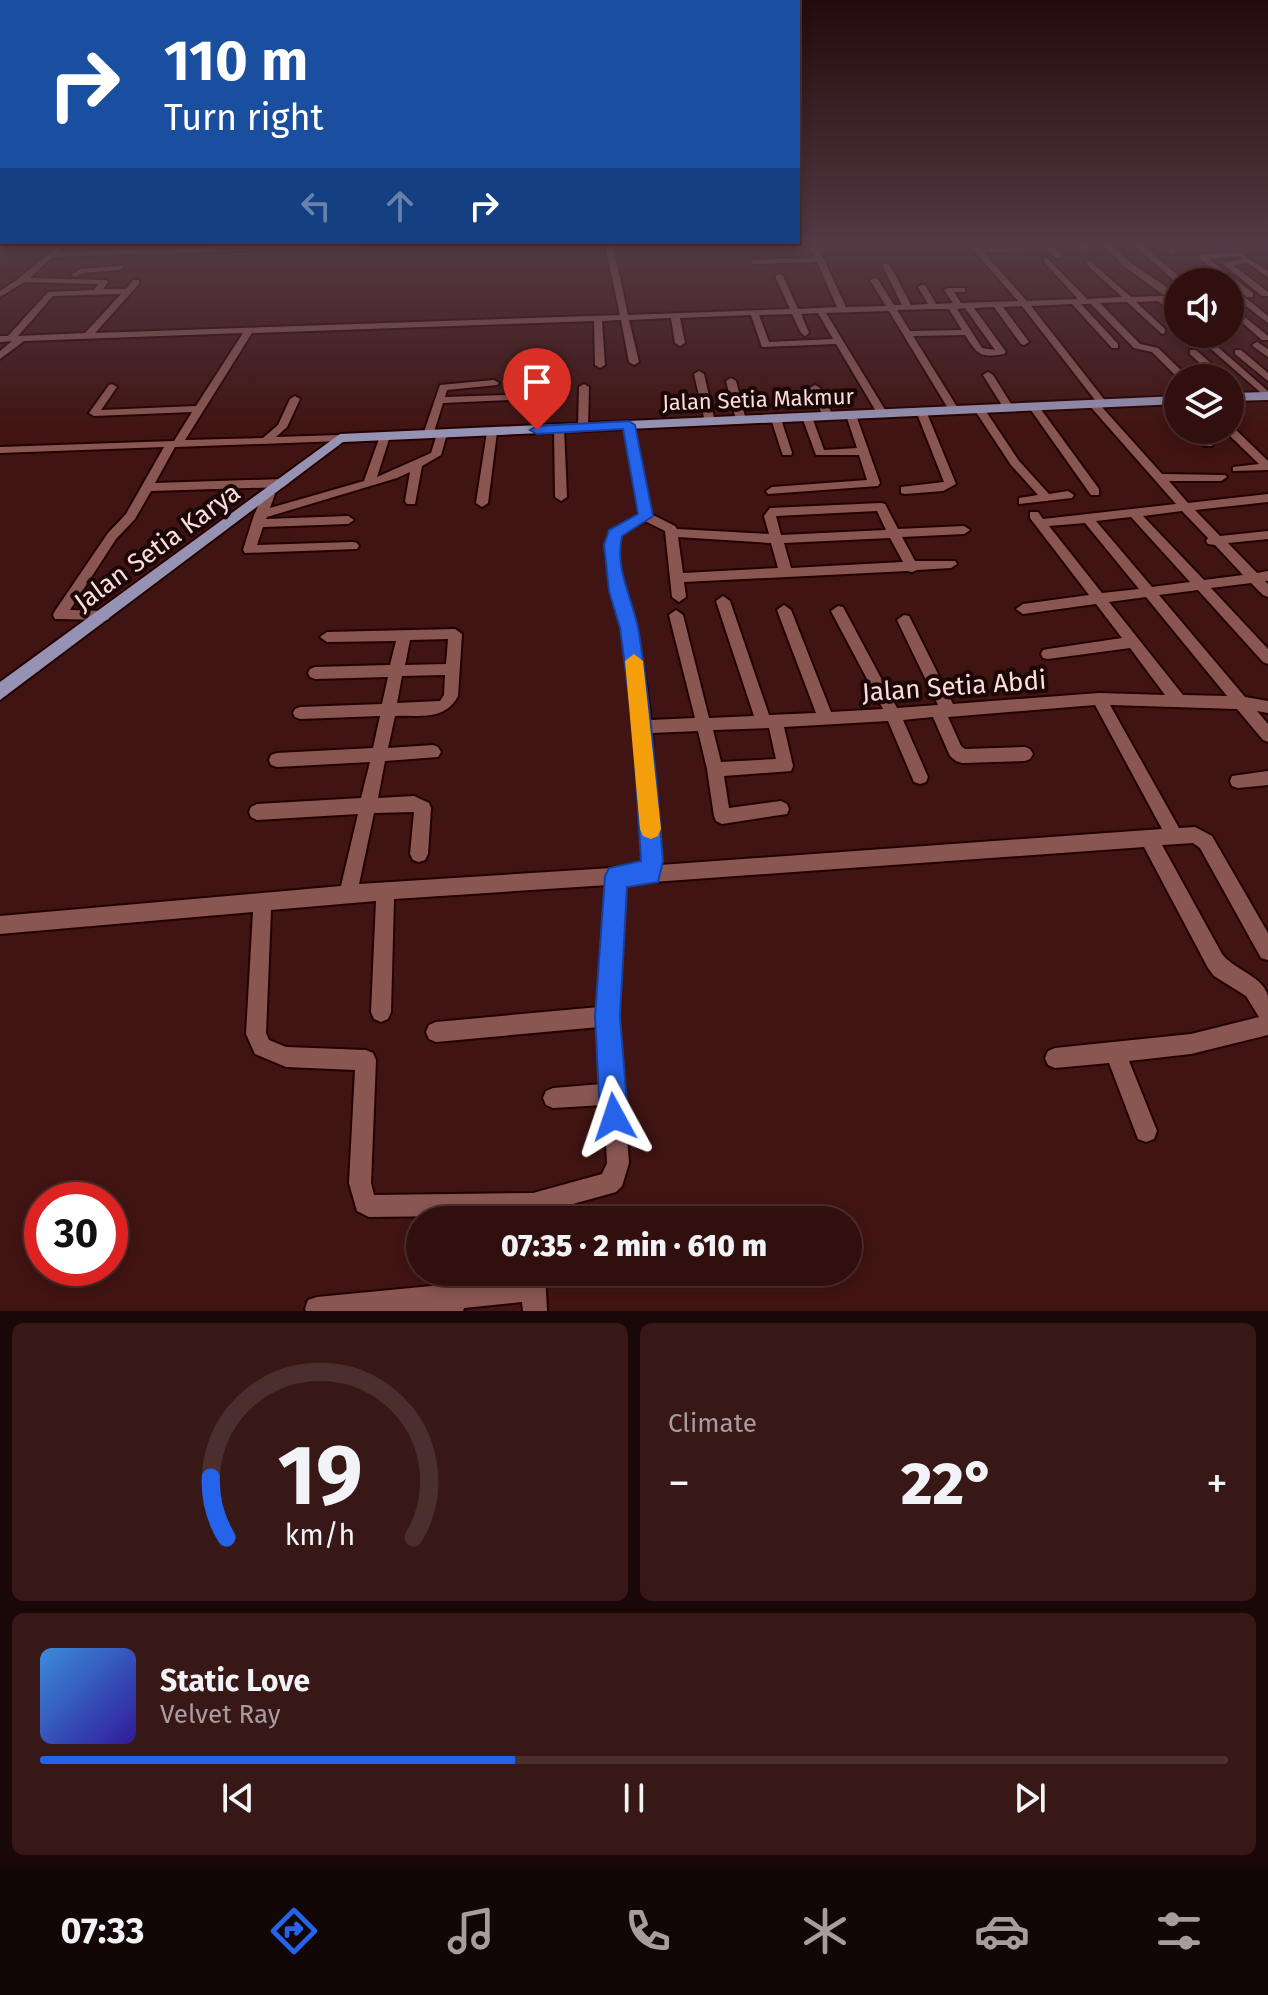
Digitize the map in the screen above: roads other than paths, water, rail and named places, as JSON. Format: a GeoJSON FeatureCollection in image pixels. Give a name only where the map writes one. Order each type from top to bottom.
{"type":"FeatureCollection","features":[{"type":"Feature","properties":{"kind":"main road"},"geometry":{"type":"LineString","coordinates":[[1244,397],[1268,396]]}},
{"type":"Feature","properties":{"kind":"main road","name":"Jalan Setia Makmur"},"geometry":{"type":"LineString","coordinates":[[340,438],[1164,400]]}},
{"type":"Feature","properties":{"kind":"main road","name":"Jalan Setia Karya"},"geometry":{"type":"LineString","coordinates":[[0,692],[340,438]]}},
{"type":"Feature","properties":{"kind":"street"},"geometry":{"type":"LineString","coordinates":[[5,339],[39,306]]}},
{"type":"Feature","properties":{"kind":"street"},"geometry":{"type":"LineString","coordinates":[[88,335],[114,306]]}},
{"type":"Feature","properties":{"kind":"street"},"geometry":{"type":"LineString","coordinates":[[623,306],[634,362]]}},
{"type":"Feature","properties":{"kind":"street"},"geometry":{"type":"LineString","coordinates":[[792,306],[805,333]]}},
{"type":"Feature","properties":{"kind":"street"},"geometry":{"type":"LineString","coordinates":[[841,306],[843,310]]}},
{"type":"Feature","properties":{"kind":"street"},"geometry":{"type":"LineString","coordinates":[[888,306],[954,410]]}},
{"type":"Feature","properties":{"kind":"street"},"geometry":{"type":"LineString","coordinates":[[5,339],[865,307],[991,306]]}},
{"type":"Feature","properties":{"kind":"street"},"geometry":{"type":"LineString","coordinates":[[998,306],[1024,342]]}},
{"type":"Feature","properties":{"kind":"street"},"geometry":{"type":"LineString","coordinates":[[1027,306],[1142,461],[1182,508],[1268,592]]}},
{"type":"Feature","properties":{"kind":"street"},"geometry":{"type":"LineString","coordinates":[[1088,306],[1115,346]]}},
{"type":"Feature","properties":{"kind":"street"},"geometry":{"type":"LineString","coordinates":[[1090,306],[1137,346],[1155,350],[1170,364]]}},
{"type":"Feature","properties":{"kind":"street"},"geometry":{"type":"LineString","coordinates":[[1123,306],[1143,326]]}},
{"type":"Feature","properties":{"kind":"street"},"geometry":{"type":"LineString","coordinates":[[1136,306],[1162,331]]}},
{"type":"Feature","properties":{"kind":"street"},"geometry":{"type":"LineString","coordinates":[[1249,306],[1268,320]]}},
{"type":"Feature","properties":{"kind":"street"},"geometry":{"type":"LineString","coordinates":[[960,307],[1001,351],[984,353],[967,332],[960,307]]}},
{"type":"Feature","properties":{"kind":"street"},"geometry":{"type":"LineString","coordinates":[[821,311],[882,413]]}},
{"type":"Feature","properties":{"kind":"street"},"geometry":{"type":"LineString","coordinates":[[754,313],[765,345],[837,341]]}},
{"type":"Feature","properties":{"kind":"street"},"geometry":{"type":"LineString","coordinates":[[675,316],[680,343]]}},
{"type":"Feature","properties":{"kind":"street"},"geometry":{"type":"LineString","coordinates":[[306,327],[324,318]]}},
{"type":"Feature","properties":{"kind":"street"},"geometry":{"type":"LineString","coordinates":[[598,319],[600,365]]}},
{"type":"Feature","properties":{"kind":"street"},"geometry":{"type":"LineString","coordinates":[[1244,323],[1261,341],[1268,354]]}},
{"type":"Feature","properties":{"kind":"street"},"geometry":{"type":"LineString","coordinates":[[103,616],[60,615],[112,536],[123,527],[250,329]]}},
{"type":"Feature","properties":{"kind":"street"},"geometry":{"type":"LineString","coordinates":[[906,334],[967,332]]}},
{"type":"Feature","properties":{"kind":"street"},"geometry":{"type":"LineString","coordinates":[[0,356],[22,338]]}},
{"type":"Feature","properties":{"kind":"street"},"geometry":{"type":"LineString","coordinates":[[1214,348],[1268,396]]}},
{"type":"Feature","properties":{"kind":"street"},"geometry":{"type":"LineString","coordinates":[[1193,352],[1206,364]]}},
{"type":"Feature","properties":{"kind":"street"},"geometry":{"type":"LineString","coordinates":[[1238,352],[1268,378]]}},
{"type":"Feature","properties":{"kind":"street"},"geometry":{"type":"LineString","coordinates":[[699,374],[710,422]]}},
{"type":"Feature","properties":{"kind":"street"},"geometry":{"type":"LineString","coordinates":[[988,375],[1008,407]]}},
{"type":"Feature","properties":{"kind":"street"},"geometry":{"type":"LineString","coordinates":[[731,381],[741,420]]}},
{"type":"Feature","properties":{"kind":"street"},"geometry":{"type":"LineString","coordinates":[[259,519],[417,465],[439,452],[435,434],[438,400],[444,386],[494,383]]}},
{"type":"Feature","properties":{"kind":"street"},"geometry":{"type":"LineString","coordinates":[[112,387],[94,413],[199,409]]}},
{"type":"Feature","properties":{"kind":"street"},"geometry":{"type":"LineString","coordinates":[[583,427],[584,387]]}},
{"type":"Feature","properties":{"kind":"street"},"geometry":{"type":"LineString","coordinates":[[815,388],[828,416]]}},
{"type":"Feature","properties":{"kind":"street"},"geometry":{"type":"LineString","coordinates":[[438,400],[505,398]]}},
{"type":"Feature","properties":{"kind":"street"},"geometry":{"type":"LineString","coordinates":[[266,441],[282,427],[295,399]]}},
{"type":"Feature","properties":{"kind":"street"},"geometry":{"type":"LineString","coordinates":[[1033,406],[1095,492]]}},
{"type":"Feature","properties":{"kind":"street"},"geometry":{"type":"LineString","coordinates":[[979,409],[1015,463],[1045,496]]}},
{"type":"Feature","properties":{"kind":"street"},"geometry":{"type":"LineString","coordinates":[[905,490],[949,485],[921,411]]}},
{"type":"Feature","properties":{"kind":"street"},"geometry":{"type":"LineString","coordinates":[[772,491],[874,483],[851,415]]}},
{"type":"Feature","properties":{"kind":"street"},"geometry":{"type":"LineString","coordinates":[[807,417],[820,453],[865,451]]}},
{"type":"Feature","properties":{"kind":"street"},"geometry":{"type":"LineString","coordinates":[[776,419],[787,453]]}},
{"type":"Feature","properties":{"kind":"street"},"geometry":{"type":"LineString","coordinates":[[629,425],[645,516]]}},
{"type":"Feature","properties":{"kind":"street"},"geometry":{"type":"LineString","coordinates":[[559,428],[561,497]]}},
{"type":"Feature","properties":{"kind":"street"},"geometry":{"type":"LineString","coordinates":[[482,503],[492,432]]}},
{"type":"Feature","properties":{"kind":"street"},"geometry":{"type":"LineString","coordinates":[[369,483],[385,436]]}},
{"type":"Feature","properties":{"kind":"street"},"geometry":{"type":"LineString","coordinates":[[0,450],[340,438]]}},
{"type":"Feature","properties":{"kind":"street"},"geometry":{"type":"LineString","coordinates":[[1244,444],[1268,467]]}},
{"type":"Feature","properties":{"kind":"street"},"geometry":{"type":"LineString","coordinates":[[1142,461],[1160,478],[1182,508]]}},
{"type":"Feature","properties":{"kind":"street"},"geometry":{"type":"LineString","coordinates":[[411,501],[417,465]]}},
{"type":"Feature","properties":{"kind":"street"},"geometry":{"type":"LineString","coordinates":[[1237,469],[1268,467]]}},
{"type":"Feature","properties":{"kind":"street"},"geometry":{"type":"LineString","coordinates":[[1160,478],[1221,477]]}},
{"type":"Feature","properties":{"kind":"street"},"geometry":{"type":"LineString","coordinates":[[147,487],[283,483]]}},
{"type":"Feature","properties":{"kind":"street"},"geometry":{"type":"LineString","coordinates":[[269,494],[248,548],[253,551],[353,546]]}},
{"type":"Feature","properties":{"kind":"street"},"geometry":{"type":"LineString","coordinates":[[1023,501],[1068,495]]}},
{"type":"Feature","properties":{"kind":"street"},"geometry":{"type":"LineString","coordinates":[[1178,700],[1038,519],[1089,520],[1268,498]]}},
{"type":"Feature","properties":{"kind":"street"},"geometry":{"type":"LineString","coordinates":[[786,574],[770,516],[774,511],[870,507],[884,510],[912,568]]}},
{"type":"Feature","properties":{"kind":"street"},"geometry":{"type":"LineString","coordinates":[[1135,514],[1200,588],[1268,658]]}},
{"type":"Feature","properties":{"kind":"street"},"geometry":{"type":"LineString","coordinates":[[645,516],[666,525],[672,533],[679,597]]}},
{"type":"Feature","properties":{"kind":"street"},"geometry":{"type":"LineString","coordinates":[[645,516],[615,533],[612,545],[617,591],[629,628],[643,727],[649,799],[650,874]]}},
{"type":"Feature","properties":{"kind":"street"},"geometry":{"type":"LineString","coordinates":[[259,519],[348,520]]}},
{"type":"Feature","properties":{"kind":"street"},"geometry":{"type":"LineString","coordinates":[[1089,520],[1268,735]]}},
{"type":"Feature","properties":{"kind":"street"},"geometry":{"type":"LineString","coordinates":[[672,533],[776,539],[964,530]]}},
{"type":"Feature","properties":{"kind":"street"},"geometry":{"type":"LineString","coordinates":[[1214,541],[1268,535]]}},
{"type":"Feature","properties":{"kind":"street"},"geometry":{"type":"LineString","coordinates":[[677,578],[951,564]]}},
{"type":"Feature","properties":{"kind":"street"},"geometry":{"type":"LineString","coordinates":[[1023,609],[1200,588],[1257,578]]}},
{"type":"Feature","properties":{"kind":"street"},"geometry":{"type":"LineString","coordinates":[[1257,578],[1268,600]]}},
{"type":"Feature","properties":{"kind":"street"},"geometry":{"type":"LineString","coordinates":[[715,769],[785,766],[723,601]]}},
{"type":"Feature","properties":{"kind":"street"},"geometry":{"type":"LineString","coordinates":[[784,610],[826,719]]}},
{"type":"Feature","properties":{"kind":"street"},"geometry":{"type":"LineString","coordinates":[[838,611],[893,714],[920,777]]}},
{"type":"Feature","properties":{"kind":"street"},"geometry":{"type":"LineString","coordinates":[[676,615],[715,769],[723,823],[781,809]]}},
{"type":"Feature","properties":{"kind":"street"},"geometry":{"type":"LineString","coordinates":[[904,620],[944,711],[955,751],[962,756],[1025,754]]}},
{"type":"Feature","properties":{"kind":"street"},"geometry":{"type":"LineString","coordinates":[[348,895],[404,634]]}},
{"type":"Feature","properties":{"kind":"street"},"geometry":{"type":"LineString","coordinates":[[300,713],[436,708],[445,705],[451,696],[455,634],[327,637]]}},
{"type":"Feature","properties":{"kind":"street"},"geometry":{"type":"LineString","coordinates":[[1048,654],[1133,642]]}},
{"type":"Feature","properties":{"kind":"street"},"geometry":{"type":"LineString","coordinates":[[315,673],[453,669]]}},
{"type":"Feature","properties":{"kind":"street"},"geometry":{"type":"LineString","coordinates":[[1099,699],[1174,835]]}},
{"type":"Feature","properties":{"kind":"street","name":"Jalan Setia Abdi"},"geometry":{"type":"LineString","coordinates":[[643,727],[826,719],[1099,699],[1243,703],[1268,707]]}},
{"type":"Feature","properties":{"kind":"street"},"geometry":{"type":"LineString","coordinates":[[277,760],[433,752]]}},
{"type":"Feature","properties":{"kind":"street"},"geometry":{"type":"LineString","coordinates":[[1238,781],[1268,778]]}},
{"type":"Feature","properties":{"kind":"street"},"geometry":{"type":"LineString","coordinates":[[257,812],[421,805],[424,817],[419,854]]}},
{"type":"Feature","properties":{"kind":"street"},"geometry":{"type":"LineString","coordinates":[[0,925],[385,891],[1195,835],[1206,842],[1268,951]]}},
{"type":"Feature","properties":{"kind":"street"},"geometry":{"type":"LineString","coordinates":[[1148,837],[1215,961],[1221,969],[1253,989],[1268,1013]]}},
{"type":"Feature","properties":{"kind":"street"},"geometry":{"type":"LineString","coordinates":[[549,1206],[608,1184],[614,1178],[618,1163],[608,1016],[617,876]]}},
{"type":"Feature","properties":{"kind":"street"},"geometry":{"type":"LineString","coordinates":[[381,1012],[385,891]]}},
{"type":"Feature","properties":{"kind":"street"},"geometry":{"type":"LineString","coordinates":[[262,904],[256,1034],[262,1047],[286,1057],[366,1060],[360,1183],[365,1203],[369,1206],[406,1209]]}},
{"type":"Feature","properties":{"kind":"street"},"geometry":{"type":"LineString","coordinates":[[436,1032],[608,1016]]}},
{"type":"Feature","properties":{"kind":"street"},"geometry":{"type":"LineString","coordinates":[[1055,1058],[1191,1044],[1268,1025]]}},
{"type":"Feature","properties":{"kind":"street"},"geometry":{"type":"LineString","coordinates":[[1115,1051],[1146,1131]]}},
{"type":"Feature","properties":{"kind":"street"},"geometry":{"type":"LineString","coordinates":[[553,1098],[612,1094]]}},
{"type":"Feature","properties":{"kind":"street"},"geometry":{"type":"LineString","coordinates":[[317,1309],[452,1304],[534,1291]]}}]}
